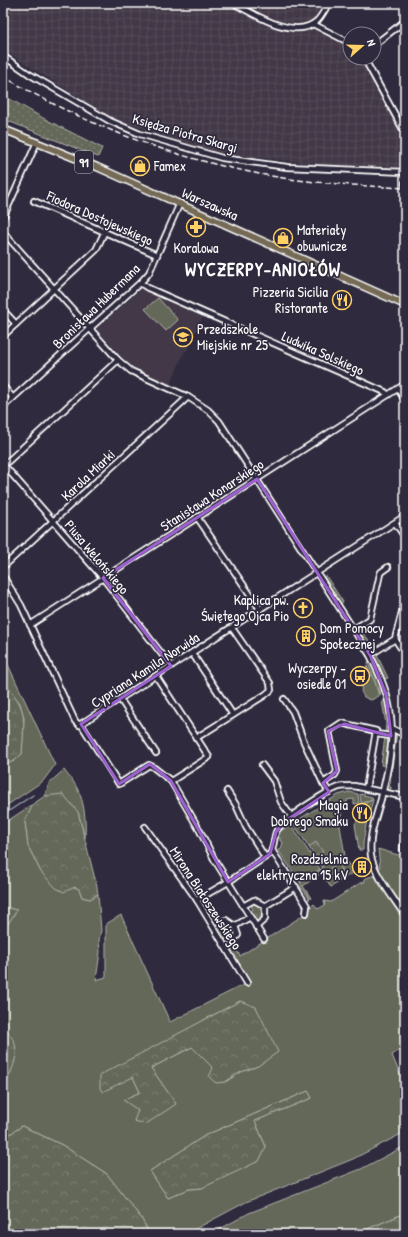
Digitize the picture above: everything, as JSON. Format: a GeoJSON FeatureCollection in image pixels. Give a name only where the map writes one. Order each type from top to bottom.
{"type":"FeatureCollection","features":[{"type":"Feature","properties":{"kind":"main road","name":"Warszawska"},"geometry":{"type":"LineString","coordinates":[[3,129],[180,203],[405,305]]}},
{"type":"Feature","properties":{"kind":"street"},"geometry":{"type":"LineString","coordinates":[[233,3],[255,16],[298,29],[306,28],[313,24],[322,15],[329,3]]}},
{"type":"Feature","properties":{"kind":"street"},"geometry":{"type":"LineString","coordinates":[[382,39],[405,21]]}},
{"type":"Feature","properties":{"kind":"street"},"geometry":{"type":"LineString","coordinates":[[313,24],[342,39]]}},
{"type":"Feature","properties":{"kind":"street","name":"Księdza Piotra Skargi"},"geometry":{"type":"LineString","coordinates":[[3,56],[29,74],[110,121],[140,134],[222,158],[280,166],[405,172]]}},
{"type":"Feature","properties":{"kind":"street"},"geometry":{"type":"LineString","coordinates":[[368,66],[405,133]]}},
{"type":"Feature","properties":{"kind":"street"},"geometry":{"type":"LineString","coordinates":[[3,218],[21,181],[36,142]]}},
{"type":"Feature","properties":{"kind":"street","name":"Fiodora Dostojewskiego"},"geometry":{"type":"LineString","coordinates":[[34,201],[157,255]]}},
{"type":"Feature","properties":{"kind":"street","name":"Bronisława Hubermana"},"geometry":{"type":"LineString","coordinates":[[3,408],[91,329],[149,273],[180,203]]}},
{"type":"Feature","properties":{"kind":"street"},"geometry":{"type":"LineString","coordinates":[[3,232],[118,360],[131,371],[188,397],[208,410],[219,421],[370,654],[383,684],[389,706],[392,728],[390,754],[371,838],[371,856],[377,871],[405,916]]}},
{"type":"Feature","properties":{"kind":"street"},"geometry":{"type":"LineString","coordinates":[[3,336],[96,250],[104,233]]}},
{"type":"Feature","properties":{"kind":"street","name":"Ludwika Solskiego"},"geometry":{"type":"LineString","coordinates":[[140,283],[148,288],[385,392],[388,395]]}},
{"type":"Feature","properties":{"kind":"street"},"geometry":{"type":"LineString","coordinates":[[3,310],[16,324]]}},
{"type":"Feature","properties":{"kind":"street"},"geometry":{"type":"LineString","coordinates":[[4,465],[118,360]]}},
{"type":"Feature","properties":{"kind":"street","name":"Stanisława Konarskiego"},"geometry":{"type":"LineString","coordinates":[[30,625],[405,384]]}},
{"type":"Feature","properties":{"kind":"street"},"geometry":{"type":"LineString","coordinates":[[3,386],[13,398]]}},
{"type":"Feature","properties":{"kind":"street"},"geometry":{"type":"LineString","coordinates":[[398,389],[405,400]]}},
{"type":"Feature","properties":{"kind":"street","name":"Karola Miarki"},"geometry":{"type":"LineString","coordinates":[[3,568],[188,397]]}},
{"type":"Feature","properties":{"kind":"street","name":"Piusa Welońskiego"},"geometry":{"type":"LineString","coordinates":[[4,465],[103,578],[171,666]]}},
{"type":"Feature","properties":{"kind":"street","name":"Cypriana Kamila Norwida"},"geometry":{"type":"LineString","coordinates":[[79,725],[405,516]]}},
{"type":"Feature","properties":{"kind":"street"},"geometry":{"type":"LineString","coordinates":[[197,517],[260,609]]}},
{"type":"Feature","properties":{"kind":"street"},"geometry":{"type":"LineString","coordinates":[[395,523],[405,537]]}},
{"type":"Feature","properties":{"kind":"street"},"geometry":{"type":"LineString","coordinates":[[354,629],[370,619],[380,574],[388,567]]}},
{"type":"Feature","properties":{"kind":"street"},"geometry":{"type":"LineString","coordinates":[[3,576],[17,597],[79,725],[119,784],[149,765],[153,766],[172,781],[228,882],[264,939]]}},
{"type":"Feature","properties":{"kind":"street"},"geometry":{"type":"LineString","coordinates":[[370,654],[395,639],[405,600]]}},
{"type":"Feature","properties":{"kind":"street"},"geometry":{"type":"LineString","coordinates":[[196,738],[271,690],[271,687],[232,628]]}},
{"type":"Feature","properties":{"kind":"street"},"geometry":{"type":"LineString","coordinates":[[395,639],[405,654]]}},
{"type":"Feature","properties":{"kind":"street"},"geometry":{"type":"LineString","coordinates":[[192,653],[233,715]]}},
{"type":"Feature","properties":{"kind":"street"},"geometry":{"type":"LineString","coordinates":[[156,676],[208,757],[172,781]]}},
{"type":"Feature","properties":{"kind":"street"},"geometry":{"type":"LineString","coordinates":[[120,699],[156,753]]}},
{"type":"Feature","properties":{"kind":"street"},"geometry":{"type":"LineString","coordinates":[[284,699],[293,712],[304,742],[323,783],[329,792]]}},
{"type":"Feature","properties":{"kind":"street"},"geometry":{"type":"LineString","coordinates":[[323,783],[335,775],[337,771],[329,732],[330,729],[336,725],[344,724],[376,730],[366,789]]}},
{"type":"Feature","properties":{"kind":"street"},"geometry":{"type":"LineString","coordinates":[[392,728],[405,735]]}},
{"type":"Feature","properties":{"kind":"street"},"geometry":{"type":"LineString","coordinates":[[376,734],[391,736]]}},
{"type":"Feature","properties":{"kind":"street"},"geometry":{"type":"LineString","coordinates":[[262,765],[274,781],[281,802],[291,816]]}},
{"type":"Feature","properties":{"kind":"street"},"geometry":{"type":"LineString","coordinates":[[196,900],[228,882],[265,857],[272,850],[276,832],[283,823],[291,816],[329,792],[346,786],[405,797]]}},
{"type":"Feature","properties":{"kind":"street"},"geometry":{"type":"LineString","coordinates":[[227,791],[236,805],[246,827],[265,857]]}},
{"type":"Feature","properties":{"kind":"street","name":"Mirona Białoszewskiego"},"geometry":{"type":"LineString","coordinates":[[145,827],[196,900],[247,983]]}},
{"type":"Feature","properties":{"kind":"street"},"geometry":{"type":"LineString","coordinates":[[403,849],[405,833]]}},
{"type":"Feature","properties":{"kind":"street"},"geometry":{"type":"LineString","coordinates":[[272,850],[307,906],[306,914]]}},
{"type":"Feature","properties":{"kind":"street"},"geometry":{"type":"LineString","coordinates":[[265,906],[296,887]]}},
{"type":"Feature","properties":{"kind":"street"},"geometry":{"type":"LineString","coordinates":[[243,906],[254,900],[265,906]]}},
{"type":"Feature","properties":{"kind":"street"},"geometry":{"type":"LineString","coordinates":[[256,927],[266,919],[265,906]]}},
{"type":"Feature","properties":{"kind":"street"},"geometry":{"type":"LineString","coordinates":[[235,926],[250,917]]}},
{"type":"Feature","properties":{"kind":"street"},"geometry":{"type":"LineString","coordinates":[[220,922],[229,920],[235,926],[238,935],[232,942]]}},
{"type":"Feature","properties":{"kind":"highlighted area"},"geometry":{"type":"Polygon","coordinates":[[[257,479],[370,655],[386,694],[391,736],[344,724],[328,731],[337,771],[323,783],[329,792],[284,822],[276,832],[270,854],[228,882],[171,781],[150,764],[119,784],[81,724],[171,666],[103,578],[257,479]]]}},
{"type":"Feature","properties":{"kind":"shaded area"},"geometry":{"type":"Polygon","coordinates":[[[3,3],[323,3],[316,17],[330,35],[342,43],[342,66],[365,66],[405,140],[404,170],[362,170],[210,152],[112,118],[3,50],[3,3]]]}},
{"type":"Feature","properties":{"kind":"shaded area"},"geometry":{"type":"Polygon","coordinates":[[[141,289],[203,316],[170,385],[129,365],[96,329],[141,289]]]}},
{"type":"Feature","properties":{"kind":"green space"},"geometry":{"type":"Polygon","coordinates":[[[3,95],[43,118],[102,148],[98,157],[3,119],[3,95]]]}},
{"type":"Feature","properties":{"kind":"green space"},"geometry":{"type":"Polygon","coordinates":[[[158,298],[178,320],[166,331],[145,309],[158,298]]]}},
{"type":"Feature","properties":{"kind":"green space"},"geometry":{"type":"Polygon","coordinates":[[[326,576],[343,602],[340,605],[323,578],[326,576]]]}},
{"type":"Feature","properties":{"kind":"green space"},"geometry":{"type":"Polygon","coordinates":[[[360,627],[374,649],[369,648],[357,630],[360,627]]]}},
{"type":"Feature","properties":{"kind":"green space"},"geometry":{"type":"Polygon","coordinates":[[[376,653],[388,678],[384,679],[374,659],[376,653]]]}},
{"type":"Feature","properties":{"kind":"green space"},"geometry":{"type":"Polygon","coordinates":[[[3,654],[55,765],[43,781],[3,808],[3,765],[14,761],[22,754],[24,718],[20,703],[3,682],[3,654]]]}},
{"type":"Feature","properties":{"kind":"green space"},"geometry":{"type":"Polygon","coordinates":[[[371,661],[382,686],[380,695],[368,663],[371,661]]]}},
{"type":"Feature","properties":{"kind":"green space"},"geometry":{"type":"Polygon","coordinates":[[[367,666],[375,682],[379,696],[371,700],[364,697],[361,691],[367,666]]]}},
{"type":"Feature","properties":{"kind":"green space"},"geometry":{"type":"Polygon","coordinates":[[[3,682],[11,691],[21,707],[24,723],[22,754],[14,761],[3,765],[3,682]]]}},
{"type":"Feature","properties":{"kind":"green space"},"geometry":{"type":"Polygon","coordinates":[[[383,700],[386,701],[388,711],[388,734],[385,733],[386,724],[383,700]]]}},
{"type":"Feature","properties":{"kind":"green space"},"geometry":{"type":"Polygon","coordinates":[[[396,731],[389,787],[391,787],[391,789],[387,790],[386,787],[393,732],[396,731]]]}},
{"type":"Feature","properties":{"kind":"green space"},"geometry":{"type":"Polygon","coordinates":[[[385,737],[389,739],[385,766],[381,765],[385,737]]]}},
{"type":"Feature","properties":{"kind":"green space"},"geometry":{"type":"Polygon","coordinates":[[[64,770],[76,785],[82,800],[85,819],[85,838],[78,812],[45,796],[49,783],[64,770]]]}},
{"type":"Feature","properties":{"kind":"green space"},"geometry":{"type":"Polygon","coordinates":[[[349,792],[358,794],[359,803],[354,804],[354,799],[347,800],[347,805],[340,807],[342,819],[339,820],[346,862],[348,862],[354,872],[346,877],[340,870],[332,875],[337,883],[331,887],[320,874],[303,886],[311,898],[307,901],[309,898],[303,889],[299,889],[302,886],[300,883],[323,868],[293,823],[338,795],[349,792]]]}},
{"type":"Feature","properties":{"kind":"green space"},"geometry":{"type":"Polygon","coordinates":[[[63,794],[78,812],[98,894],[90,899],[82,897],[79,889],[75,887],[64,892],[56,888],[41,872],[28,846],[25,822],[33,804],[45,796],[63,794]]]}},
{"type":"Feature","properties":{"kind":"green space"},"geometry":{"type":"Polygon","coordinates":[[[360,794],[372,797],[373,800],[369,815],[365,816],[363,804],[372,800],[361,803],[360,794]]]}},
{"type":"Feature","properties":{"kind":"green space"},"geometry":{"type":"Polygon","coordinates":[[[33,804],[25,822],[28,846],[41,872],[79,889],[82,897],[90,899],[98,894],[101,930],[96,980],[106,977],[106,924],[121,915],[170,1022],[249,982],[230,951],[235,947],[240,956],[305,914],[308,915],[309,909],[314,904],[318,909],[325,905],[324,901],[331,902],[360,883],[365,882],[364,879],[372,876],[376,877],[383,887],[387,884],[378,870],[380,867],[378,849],[398,855],[405,851],[405,1047],[392,1055],[405,1084],[405,1132],[353,1159],[246,1202],[186,1234],[150,1234],[141,1218],[107,1174],[62,1145],[22,1126],[3,1139],[3,1087],[11,1072],[9,1033],[3,1029],[3,929],[6,927],[16,910],[8,908],[3,911],[3,824],[33,804]],[[240,1001],[202,1021],[133,1077],[140,1092],[123,1100],[176,1104],[151,1068],[192,1047],[225,1082],[241,1072],[258,1066],[240,1001]],[[308,1091],[206,1135],[150,1171],[168,1198],[189,1189],[202,1188],[266,1147],[255,1121],[312,1098],[308,1091]]]}},
{"type":"Feature","properties":{"kind":"green space"},"geometry":{"type":"Polygon","coordinates":[[[366,818],[363,850],[359,850],[355,824],[358,819],[366,818]]]}},
{"type":"Feature","properties":{"kind":"green space"},"geometry":{"type":"Polygon","coordinates":[[[291,825],[320,869],[300,882],[278,850],[281,849],[283,842],[280,841],[280,838],[278,837],[280,831],[291,825]]]}},
{"type":"Feature","properties":{"kind":"green space"},"geometry":{"type":"Polygon","coordinates":[[[316,842],[323,852],[315,857],[309,847],[316,842]]]}},
{"type":"Feature","properties":{"kind":"green space"},"geometry":{"type":"Polygon","coordinates":[[[338,863],[342,869],[332,875],[337,883],[331,887],[322,874],[338,863]]]}},
{"type":"Feature","properties":{"kind":"green space"},"geometry":{"type":"Polygon","coordinates":[[[340,871],[345,878],[338,882],[334,875],[340,871]]]}},
{"type":"Feature","properties":{"kind":"green space"},"geometry":{"type":"Polygon","coordinates":[[[253,902],[264,907],[265,916],[259,923],[255,921],[250,912],[253,909],[250,904],[253,902]]]}},
{"type":"Feature","properties":{"kind":"green space"},"geometry":{"type":"Polygon","coordinates":[[[8,908],[17,910],[6,927],[3,929],[3,911],[8,908]]]}},
{"type":"Feature","properties":{"kind":"green space"},"geometry":{"type":"Polygon","coordinates":[[[225,921],[235,931],[232,939],[226,938],[225,940],[217,928],[219,928],[221,923],[225,921]]]}},
{"type":"Feature","properties":{"kind":"green space"},"geometry":{"type":"Polygon","coordinates":[[[240,1001],[256,1007],[278,1052],[258,1066],[241,1072],[225,1082],[216,1083],[209,1077],[213,1068],[192,1047],[151,1068],[176,1104],[146,1124],[134,1121],[138,1110],[123,1100],[140,1092],[133,1077],[102,1092],[100,1088],[100,1075],[240,1001]]]}},
{"type":"Feature","properties":{"kind":"green space"},"geometry":{"type":"Polygon","coordinates":[[[3,1029],[10,1035],[14,1042],[16,1056],[11,1072],[3,1087],[3,1029]]]}},
{"type":"Feature","properties":{"kind":"green space"},"geometry":{"type":"Polygon","coordinates":[[[308,1091],[312,1098],[255,1121],[266,1147],[259,1161],[202,1188],[189,1189],[168,1198],[150,1171],[206,1135],[308,1091]]]}},
{"type":"Feature","properties":{"kind":"green space"},"geometry":{"type":"Polygon","coordinates":[[[22,1126],[62,1145],[107,1174],[141,1218],[150,1234],[3,1234],[3,1139],[22,1126]]]}},
{"type":"Feature","properties":{"kind":"green space"},"geometry":{"type":"Polygon","coordinates":[[[405,1146],[405,1219],[400,1215],[356,1234],[211,1234],[249,1213],[361,1169],[405,1146]]]}},
{"type":"Feature","properties":{"kind":"green space"},"geometry":{"type":"Polygon","coordinates":[[[400,1215],[405,1219],[405,1234],[356,1234],[400,1215]]]}},
{"type":"Feature","properties":{"kind":"waterway"},"geometry":{"type":"LineString","coordinates":[[3,815],[33,795]]}},
{"type":"Feature","properties":{"kind":"tunnel"},"geometry":{"type":"LineString","coordinates":[[405,184],[405,194]]}},
{"type":"Feature","properties":{"kind":"railway"},"geometry":{"type":"LineString","coordinates":[[3,76],[36,95],[106,128],[141,142],[178,154],[214,164],[290,179],[333,184],[405,188]]}},
{"type":"Feature","properties":{"kind":"place","name":"Famex"},"geometry":{"type":"Point","coordinates":[140,166]}},
{"type":"Feature","properties":{"kind":"place","name":"Koralowa"},"geometry":{"type":"Point","coordinates":[196,227]}},
{"type":"Feature","properties":{"kind":"place","name":"Materiały obuwnicze"},"geometry":{"type":"Point","coordinates":[283,238]}},
{"type":"Feature","properties":{"kind":"place","name":"Pizzeria Sicilia Ristorante"},"geometry":{"type":"Point","coordinates":[342,300]}},
{"type":"Feature","properties":{"kind":"place","name":"Przedszkole Miejskie nr 25"},"geometry":{"type":"Point","coordinates":[183,337]}},
{"type":"Feature","properties":{"kind":"place","name":"Kaplica pw. Świętego Ojca Pio"},"geometry":{"type":"Point","coordinates":[303,608]}},
{"type":"Feature","properties":{"kind":"place","name":"Dom Pomocy Społecznej"},"geometry":{"type":"Point","coordinates":[306,636]}},
{"type":"Feature","properties":{"kind":"place","name":"Wyczerpy - osiedle 01"},"geometry":{"type":"Point","coordinates":[360,676]}},
{"type":"Feature","properties":{"kind":"place","name":"Magia Dobrego Smaku"},"geometry":{"type":"Point","coordinates":[362,813]}},
{"type":"Feature","properties":{"kind":"place","name":"Rozdzielnia elektryczna 15 kV"},"geometry":{"type":"Point","coordinates":[362,867]}},
{"type":"Feature","properties":{"kind":"district","name":"WYCZERPY-ANIOŁÓW"},"geometry":{"type":"Point","coordinates":[263,270]}}]}
